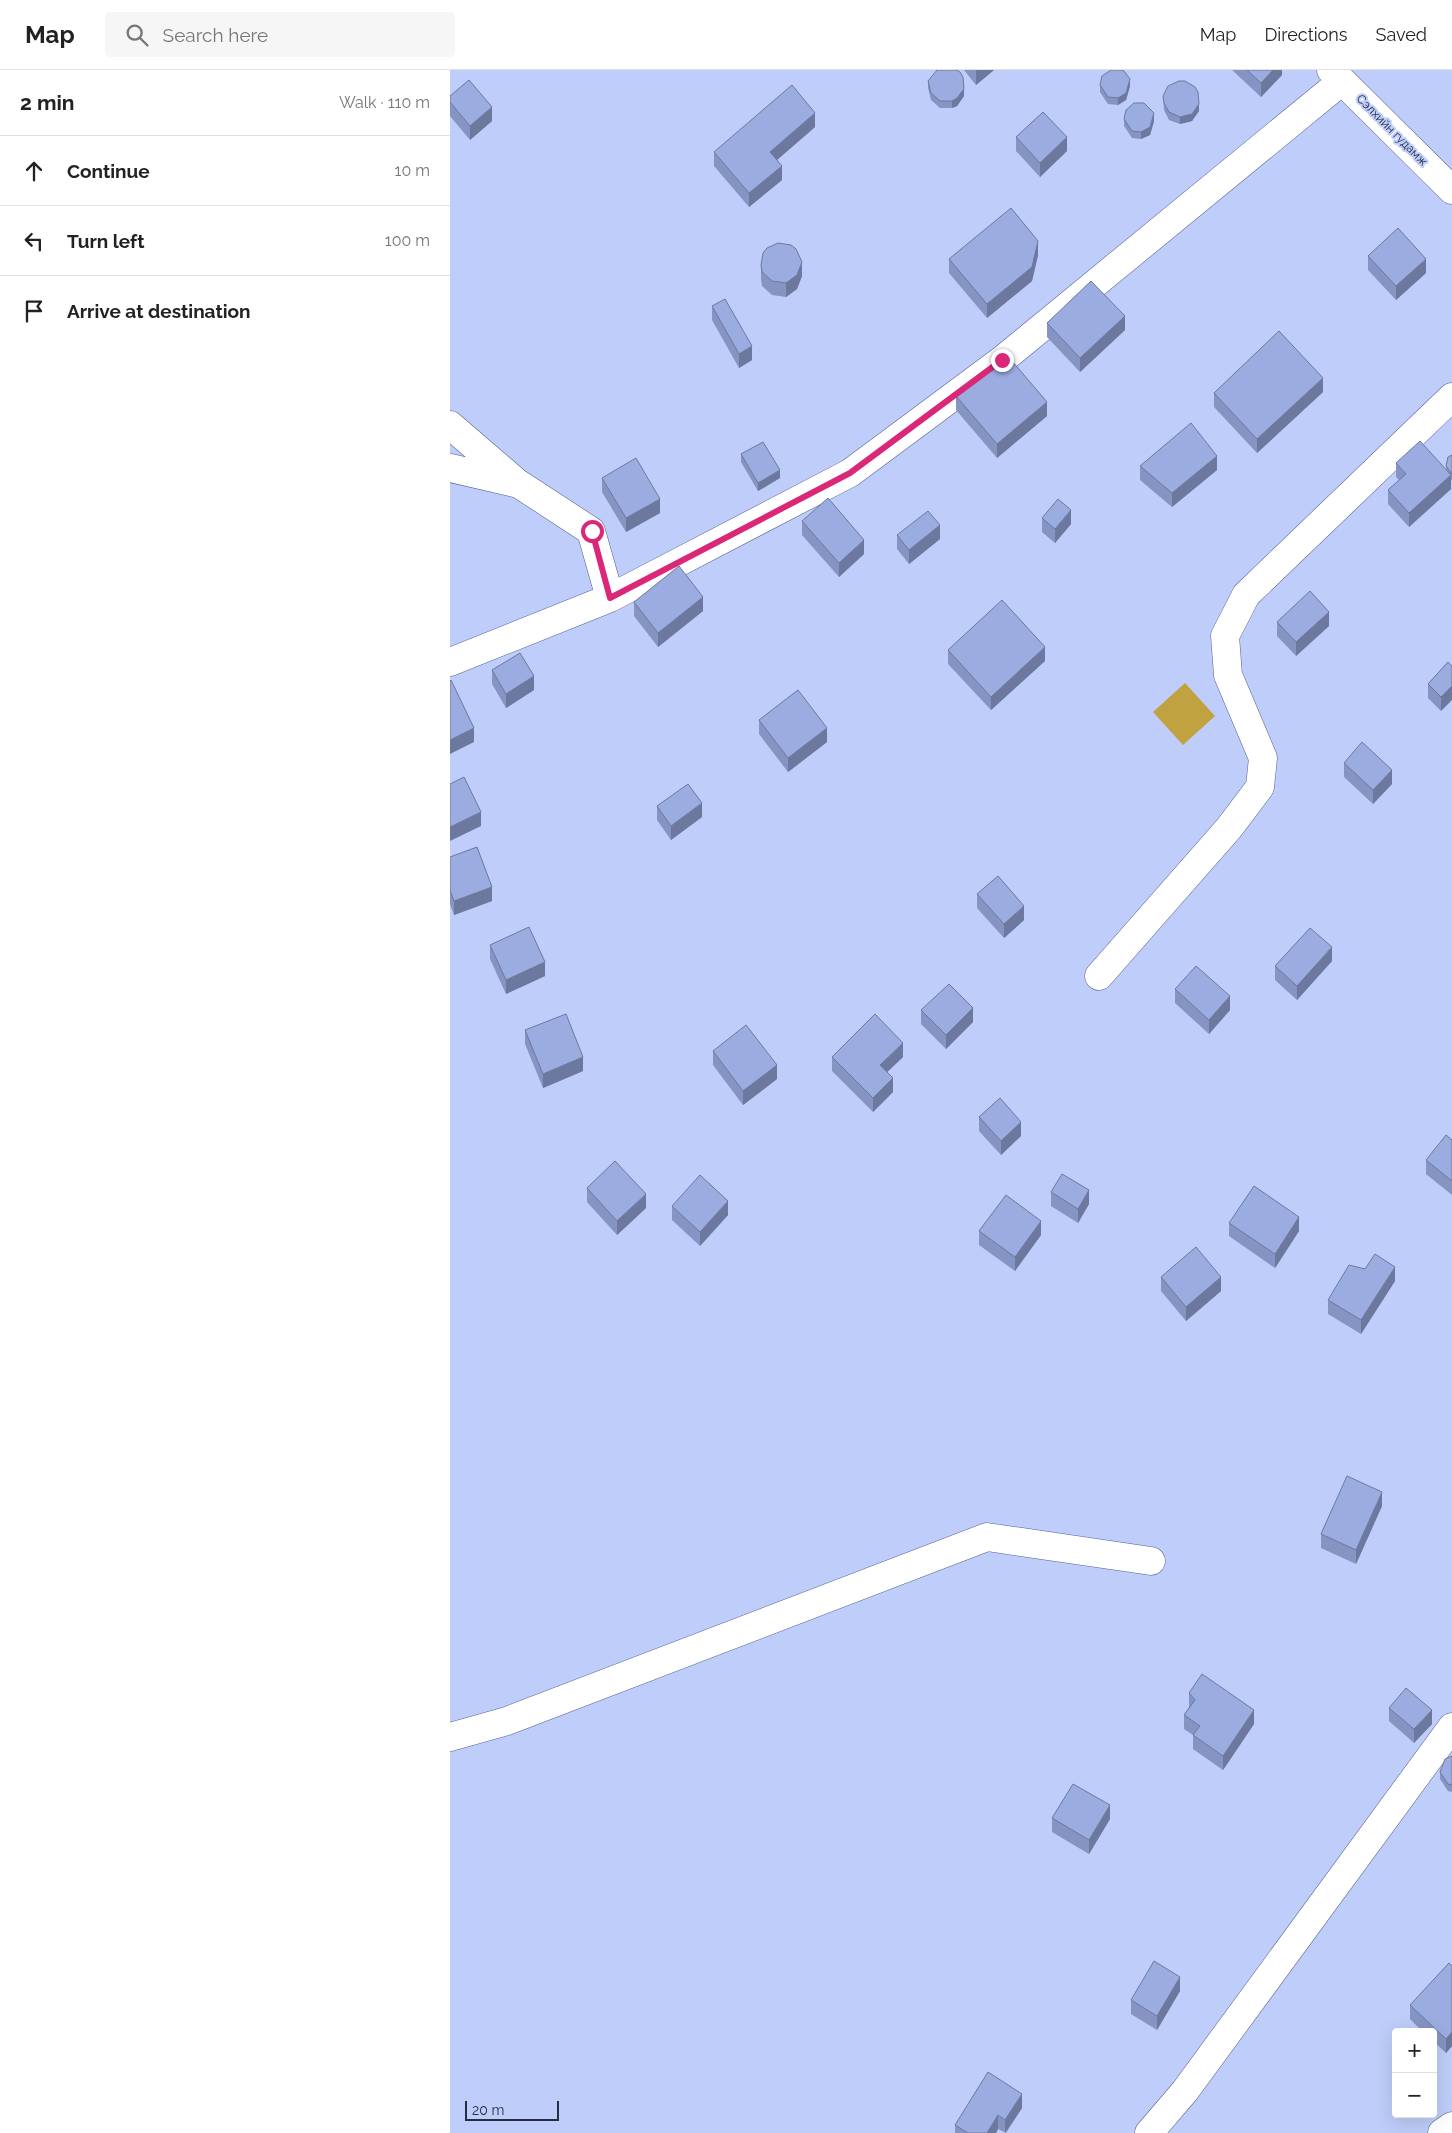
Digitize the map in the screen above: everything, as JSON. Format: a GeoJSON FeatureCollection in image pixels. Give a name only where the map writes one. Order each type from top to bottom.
{"type":"FeatureCollection","features":[{"type":"Feature","properties":{"kind":"street","name":"Сэлхийн гудамж"},"geometry":{"type":"LineString","coordinates":[[1337,75],[1452,190]]}},
{"type":"Feature","properties":{"kind":"street"},"geometry":{"type":"LineString","coordinates":[[450,662],[610,598],[850,473],[1002,360],[1337,75]]}},
{"type":"Feature","properties":{"kind":"street"},"geometry":{"type":"LineString","coordinates":[[1099,976],[1229,828],[1260,787],[1264,758],[1228,675],[1225,636],[1246,595],[1452,396]]}},
{"type":"Feature","properties":{"kind":"street"},"geometry":{"type":"LineString","coordinates":[[450,425],[519,484],[592,531],[610,598]]}},
{"type":"Feature","properties":{"kind":"street"},"geometry":{"type":"LineString","coordinates":[[450,468],[519,484]]}},
{"type":"Feature","properties":{"kind":"street"},"geometry":{"type":"LineString","coordinates":[[450,1737],[507,1721],[987,1537],[1151,1561]]}},
{"type":"Feature","properties":{"kind":"street"},"geometry":{"type":"LineString","coordinates":[[1149,2133],[1196,2076],[1452,1727]]}},
{"type":"Feature","properties":{"kind":"street"},"geometry":{"type":"LineString","coordinates":[[1442,2133],[1452,2126]]}},
{"type":"Feature","properties":{"kind":"shaded area"},"geometry":{"type":"Polygon","coordinates":[[[1185,683],[1215,716],[1183,745],[1153,712],[1185,683]]]}},
{"type":"Feature","properties":{"kind":"building"},"geometry":{"type":"Polygon","coordinates":[[[937,70],[957,70],[963,77],[964,89],[952,101],[940,101],[931,93],[928,81],[937,70]]]}},
{"type":"Feature","properties":{"kind":"building"},"geometry":{"type":"Polygon","coordinates":[[[1111,70],[1124,71],[1130,79],[1126,93],[1118,98],[1108,97],[1100,85],[1102,76],[1111,70]]]}},
{"type":"Feature","properties":{"kind":"building"},"geometry":{"type":"Polygon","coordinates":[[[1247,70],[1273,70],[1261,83],[1247,70]]]}},
{"type":"Feature","properties":{"kind":"building"},"geometry":{"type":"Polygon","coordinates":[[[469,80],[492,107],[470,126],[450,102],[450,96],[469,80]]]}},
{"type":"Feature","properties":{"kind":"building"},"geometry":{"type":"Polygon","coordinates":[[[1179,81],[1185,81],[1195,87],[1198,92],[1199,104],[1192,114],[1180,117],[1169,112],[1164,103],[1163,96],[1168,86],[1179,81]]]}},
{"type":"Feature","properties":{"kind":"building"},"geometry":{"type":"Polygon","coordinates":[[[792,85],[815,113],[770,152],[782,166],[749,193],[714,152],[792,85]]]}},
{"type":"Feature","properties":{"kind":"building"},"geometry":{"type":"Polygon","coordinates":[[[1134,103],[1144,103],[1154,113],[1150,127],[1141,132],[1132,131],[1124,119],[1126,110],[1134,103]]]}},
{"type":"Feature","properties":{"kind":"building"},"geometry":{"type":"Polygon","coordinates":[[[1043,112],[1067,137],[1040,163],[1016,137],[1043,112]]]}},
{"type":"Feature","properties":{"kind":"building"},"geometry":{"type":"Polygon","coordinates":[[[1011,208],[1038,241],[1032,267],[987,304],[949,259],[1011,208]]]}},
{"type":"Feature","properties":{"kind":"building"},"geometry":{"type":"Polygon","coordinates":[[[1398,228],[1426,259],[1396,286],[1368,256],[1398,228]]]}},
{"type":"Feature","properties":{"kind":"building"},"geometry":{"type":"Polygon","coordinates":[[[778,243],[791,245],[796,249],[802,262],[797,275],[786,283],[772,281],[762,272],[763,253],[767,248],[778,243]]]}},
{"type":"Feature","properties":{"kind":"building"},"geometry":{"type":"Polygon","coordinates":[[[1091,281],[1125,316],[1080,358],[1047,323],[1091,281]]]}},
{"type":"Feature","properties":{"kind":"building"},"geometry":{"type":"Polygon","coordinates":[[[725,299],[752,346],[739,354],[712,306],[725,299]]]}},
{"type":"Feature","properties":{"kind":"building"},"geometry":{"type":"Polygon","coordinates":[[[1279,331],[1323,378],[1257,439],[1214,393],[1279,331]]]}},
{"type":"Feature","properties":{"kind":"building"},"geometry":{"type":"Polygon","coordinates":[[[1006,354],[1047,402],[997,444],[956,396],[1006,354]]]}},
{"type":"Feature","properties":{"kind":"building"},"geometry":{"type":"Polygon","coordinates":[[[1191,423],[1217,456],[1172,493],[1140,466],[1191,423]]]}},
{"type":"Feature","properties":{"kind":"building"},"geometry":{"type":"Polygon","coordinates":[[[1420,441],[1451,475],[1409,513],[1388,490],[1406,474],[1396,463],[1420,441]]]}},
{"type":"Feature","properties":{"kind":"building"},"geometry":{"type":"Polygon","coordinates":[[[763,442],[780,470],[758,483],[741,454],[763,442]]]}},
{"type":"Feature","properties":{"kind":"building"},"geometry":{"type":"Polygon","coordinates":[[[1452,455],[1452,474],[1446,466],[1448,457],[1452,455]]]}},
{"type":"Feature","properties":{"kind":"building"},"geometry":{"type":"Polygon","coordinates":[[[636,458],[660,499],[626,518],[602,478],[636,458]]]}},
{"type":"Feature","properties":{"kind":"building"},"geometry":{"type":"Polygon","coordinates":[[[828,498],[864,540],[839,563],[802,521],[828,498]]]}},
{"type":"Feature","properties":{"kind":"building"},"geometry":{"type":"Polygon","coordinates":[[[1058,499],[1071,510],[1055,529],[1042,518],[1058,499]]]}},
{"type":"Feature","properties":{"kind":"building"},"geometry":{"type":"Polygon","coordinates":[[[928,511],[940,525],[909,550],[897,535],[928,511]]]}},
{"type":"Feature","properties":{"kind":"building"},"geometry":{"type":"Polygon","coordinates":[[[679,566],[703,597],[658,633],[634,602],[679,566]]]}},
{"type":"Feature","properties":{"kind":"building"},"geometry":{"type":"Polygon","coordinates":[[[1310,591],[1329,612],[1296,642],[1277,622],[1310,591]]]}},
{"type":"Feature","properties":{"kind":"building"},"geometry":{"type":"Polygon","coordinates":[[[1002,600],[1045,647],[991,697],[948,650],[1002,600]]]}},
{"type":"Feature","properties":{"kind":"building"},"geometry":{"type":"Polygon","coordinates":[[[520,653],[534,676],[506,694],[492,670],[520,653]]]}},
{"type":"Feature","properties":{"kind":"building"},"geometry":{"type":"Polygon","coordinates":[[[1448,662],[1452,666],[1452,686],[1441,697],[1428,684],[1448,662]]]}},
{"type":"Feature","properties":{"kind":"building"},"geometry":{"type":"Polygon","coordinates":[[[450,681],[474,728],[450,740],[450,681]]]}},
{"type":"Feature","properties":{"kind":"building"},"geometry":{"type":"Polygon","coordinates":[[[798,690],[827,728],[788,758],[759,720],[798,690]]]}},
{"type":"Feature","properties":{"kind":"building"},"geometry":{"type":"Polygon","coordinates":[[[1362,742],[1392,770],[1373,790],[1344,763],[1362,742]]]}},
{"type":"Feature","properties":{"kind":"building"},"geometry":{"type":"Polygon","coordinates":[[[464,777],[481,812],[450,827],[450,784],[464,777]]]}},
{"type":"Feature","properties":{"kind":"building"},"geometry":{"type":"Polygon","coordinates":[[[688,784],[702,803],[671,826],[657,806],[688,784]]]}},
{"type":"Feature","properties":{"kind":"building"},"geometry":{"type":"Polygon","coordinates":[[[477,847],[492,887],[454,901],[450,890],[450,857],[477,847]]]}},
{"type":"Feature","properties":{"kind":"building"},"geometry":{"type":"Polygon","coordinates":[[[998,876],[1024,906],[1004,924],[977,894],[998,876]]]}},
{"type":"Feature","properties":{"kind":"building"},"geometry":{"type":"Polygon","coordinates":[[[529,927],[545,962],[506,980],[490,945],[529,927]]]}},
{"type":"Feature","properties":{"kind":"building"},"geometry":{"type":"Polygon","coordinates":[[[1310,928],[1332,947],[1297,986],[1275,966],[1310,928]]]}},
{"type":"Feature","properties":{"kind":"building"},"geometry":{"type":"Polygon","coordinates":[[[1196,966],[1230,996],[1209,1020],[1175,989],[1196,966]]]}},
{"type":"Feature","properties":{"kind":"building"},"geometry":{"type":"Polygon","coordinates":[[[949,984],[973,1008],[946,1035],[921,1010],[949,984]]]}},
{"type":"Feature","properties":{"kind":"building"},"geometry":{"type":"Polygon","coordinates":[[[566,1014],[583,1057],[543,1074],[525,1030],[566,1014]]]}},
{"type":"Feature","properties":{"kind":"building"},"geometry":{"type":"Polygon","coordinates":[[[875,1014],[903,1043],[880,1065],[893,1078],[873,1098],[832,1057],[875,1014]]]}},
{"type":"Feature","properties":{"kind":"building"},"geometry":{"type":"Polygon","coordinates":[[[746,1025],[777,1065],[743,1091],[713,1051],[746,1025]]]}},
{"type":"Feature","properties":{"kind":"building"},"geometry":{"type":"Polygon","coordinates":[[[1000,1098],[1021,1122],[1001,1141],[979,1117],[1000,1098]]]}},
{"type":"Feature","properties":{"kind":"building"},"geometry":{"type":"Polygon","coordinates":[[[1446,1135],[1452,1140],[1452,1181],[1426,1160],[1446,1135]]]}},
{"type":"Feature","properties":{"kind":"building"},"geometry":{"type":"Polygon","coordinates":[[[615,1161],[646,1194],[617,1221],[587,1188],[615,1161]]]}},
{"type":"Feature","properties":{"kind":"building"},"geometry":{"type":"Polygon","coordinates":[[[1062,1174],[1089,1190],[1078,1209],[1051,1192],[1062,1174]]]}},
{"type":"Feature","properties":{"kind":"building"},"geometry":{"type":"Polygon","coordinates":[[[700,1175],[728,1201],[700,1232],[672,1206],[700,1175]]]}},
{"type":"Feature","properties":{"kind":"building"},"geometry":{"type":"Polygon","coordinates":[[[1254,1186],[1299,1217],[1275,1254],[1229,1223],[1254,1186]]]}},
{"type":"Feature","properties":{"kind":"building"},"geometry":{"type":"Polygon","coordinates":[[[1006,1195],[1041,1221],[1015,1257],[979,1231],[1006,1195]]]}},
{"type":"Feature","properties":{"kind":"building"},"geometry":{"type":"Polygon","coordinates":[[[1196,1247],[1221,1277],[1186,1307],[1161,1277],[1196,1247]]]}},
{"type":"Feature","properties":{"kind":"building"},"geometry":{"type":"Polygon","coordinates":[[[1375,1254],[1395,1267],[1361,1320],[1328,1300],[1349,1265],[1365,1269],[1375,1254]]]}},
{"type":"Feature","properties":{"kind":"building"},"geometry":{"type":"Polygon","coordinates":[[[1347,1476],[1382,1492],[1356,1550],[1321,1534],[1347,1476]]]}},
{"type":"Feature","properties":{"kind":"building"},"geometry":{"type":"Polygon","coordinates":[[[1202,1674],[1254,1710],[1223,1756],[1193,1735],[1200,1726],[1184,1715],[1195,1700],[1189,1693],[1202,1674]]]}},
{"type":"Feature","properties":{"kind":"building"},"geometry":{"type":"Polygon","coordinates":[[[1406,1688],[1432,1710],[1414,1729],[1389,1708],[1406,1688]]]}},
{"type":"Feature","properties":{"kind":"building"},"geometry":{"type":"Polygon","coordinates":[[[1452,1756],[1452,1785],[1448,1784],[1440,1772],[1445,1759],[1452,1756]]]}},
{"type":"Feature","properties":{"kind":"building"},"geometry":{"type":"Polygon","coordinates":[[[1073,1784],[1110,1805],[1089,1840],[1052,1818],[1073,1784]]]}},
{"type":"Feature","properties":{"kind":"building"},"geometry":{"type":"Polygon","coordinates":[[[1154,1961],[1180,1977],[1157,2016],[1131,2000],[1154,1961]]]}},
{"type":"Feature","properties":{"kind":"building"},"geometry":{"type":"Polygon","coordinates":[[[1449,1963],[1452,1966],[1452,2032],[1446,2039],[1437,2030],[1437,2028],[1434,2028],[1410,2005],[1449,1963]]]}},
{"type":"Feature","properties":{"kind":"building"},"geometry":{"type":"Polygon","coordinates":[[[988,2072],[1022,2094],[1005,2120],[998,2115],[987,2133],[968,2133],[955,2125],[988,2072]]]}},
{"type":"Feature","properties":{"kind":"route"},"geometry":{"type":"LineString","coordinates":[[592,531],[610,598],[850,473],[1002,360]]}}]}
